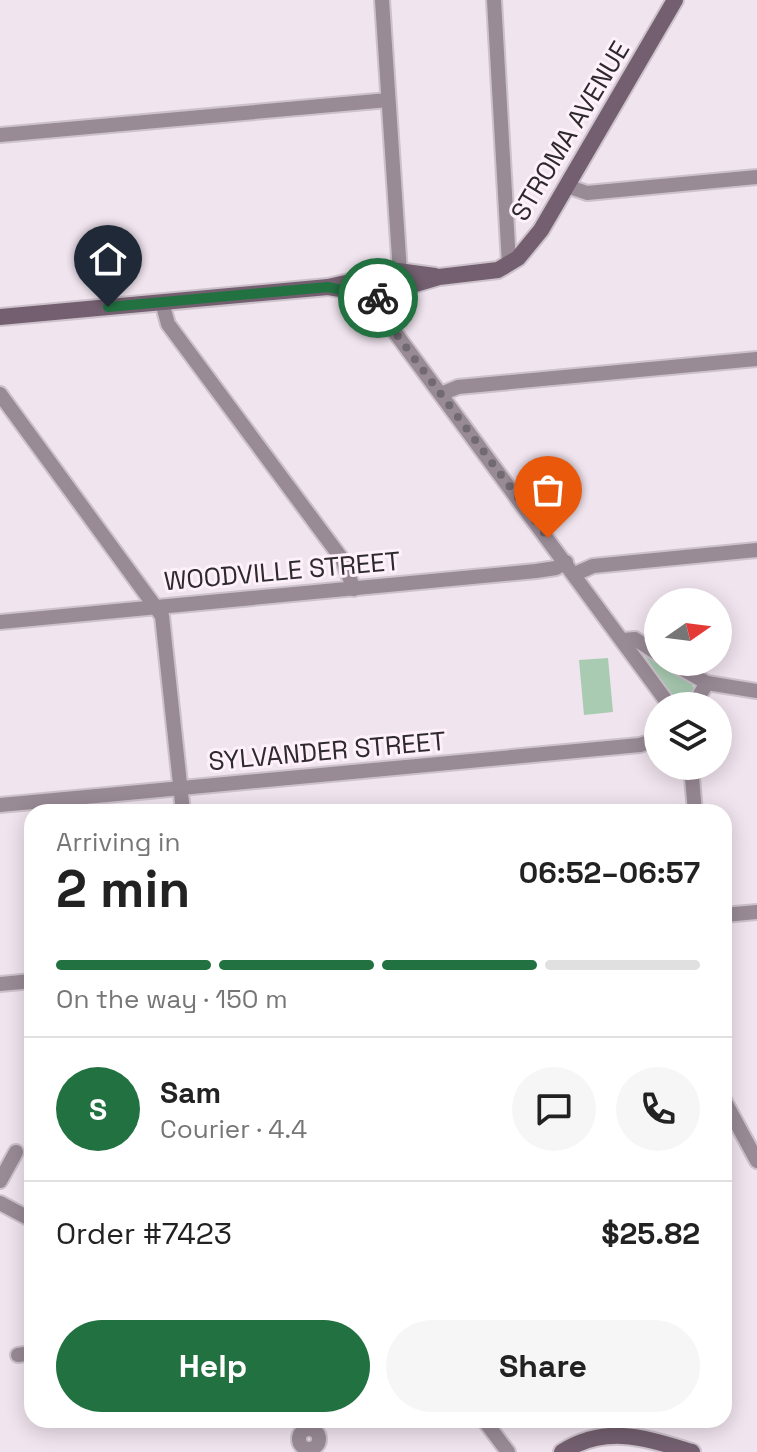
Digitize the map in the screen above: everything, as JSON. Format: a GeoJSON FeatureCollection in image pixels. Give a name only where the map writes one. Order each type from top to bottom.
{"type":"FeatureCollection","features":[{"type":"Feature","properties":{"kind":"street"},"geometry":{"type":"LineString","coordinates":[[382,0],[399,280]]}},
{"type":"Feature","properties":{"kind":"street"},"geometry":{"type":"LineString","coordinates":[[0,317],[328,287],[375,277],[399,280],[439,277],[489,271],[509,264],[494,0]]}},
{"type":"Feature","properties":{"kind":"street","name":"STROMA AVENUE"},"geometry":{"type":"LineString","coordinates":[[509,264],[528,248],[567,186],[675,0]]}},
{"type":"Feature","properties":{"kind":"street"},"geometry":{"type":"LineString","coordinates":[[0,135],[388,100]]}},
{"type":"Feature","properties":{"kind":"street"},"geometry":{"type":"LineString","coordinates":[[567,186],[587,193],[757,177]]}},
{"type":"Feature","properties":{"kind":"street"},"geometry":{"type":"LineString","coordinates":[[507,211],[511,226],[528,248]]}},
{"type":"Feature","properties":{"kind":"street"},"geometry":{"type":"LineString","coordinates":[[375,277],[388,323],[660,692]]}},
{"type":"Feature","properties":{"kind":"street"},"geometry":{"type":"LineString","coordinates":[[328,287],[378,295],[399,280]]}},
{"type":"Feature","properties":{"kind":"street"},"geometry":{"type":"LineString","coordinates":[[162,302],[168,324],[342,559],[354,589]]}},
{"type":"Feature","properties":{"kind":"street"},"geometry":{"type":"LineString","coordinates":[[441,394],[458,387],[757,359]]}},
{"type":"Feature","properties":{"kind":"street"},"geometry":{"type":"LineString","coordinates":[[0,394],[157,607],[166,629],[182,804]]}},
{"type":"Feature","properties":{"kind":"street","name":"WOODVILLE STREET"},"geometry":{"type":"LineString","coordinates":[[0,622],[757,550]]}},
{"type":"Feature","properties":{"kind":"street"},"geometry":{"type":"LineString","coordinates":[[623,640],[635,639],[644,645]]}},
{"type":"Feature","properties":{"kind":"street"},"geometry":{"type":"LineString","coordinates":[[695,676],[707,683],[757,691]]}},
{"type":"Feature","properties":{"kind":"street"},"geometry":{"type":"LineString","coordinates":[[702,692],[707,683]]}},
{"type":"Feature","properties":{"kind":"street","name":"SYLVANDER STREET"},"geometry":{"type":"LineString","coordinates":[[0,805],[644,744]]}},
{"type":"Feature","properties":{"kind":"street"},"geometry":{"type":"LineString","coordinates":[[692,780],[694,804]]}},
{"type":"Feature","properties":{"kind":"street"},"geometry":{"type":"LineString","coordinates":[[732,914],[757,912]]}},
{"type":"Feature","properties":{"kind":"street"},"geometry":{"type":"LineString","coordinates":[[0,984],[24,982]]}},
{"type":"Feature","properties":{"kind":"street"},"geometry":{"type":"LineString","coordinates":[[732,1115],[757,1161]]}},
{"type":"Feature","properties":{"kind":"street"},"geometry":{"type":"LineString","coordinates":[[0,1181],[16,1152]]}},
{"type":"Feature","properties":{"kind":"street"},"geometry":{"type":"LineString","coordinates":[[0,1203],[24,1216]]}},
{"type":"Feature","properties":{"kind":"street"},"geometry":{"type":"LineString","coordinates":[[490,1428],[508,1452]]}},
{"type":"Feature","properties":{"kind":"street"},"geometry":{"type":"LineString","coordinates":[[562,1452],[583,1440],[614,1434],[642,1437],[692,1452]]}},
{"type":"Feature","properties":{"kind":"green space"},"geometry":{"type":"Polygon","coordinates":[[[608,658],[613,712],[584,715],[579,660],[608,658]]]}},
{"type":"Feature","properties":{"kind":"green space"},"geometry":{"type":"Polygon","coordinates":[[[658,676],[680,676],[695,690],[694,692],[669,692],[658,676]]]}},
{"type":"Feature","properties":{"kind":"way so far"},"geometry":{"type":"LineString","coordinates":[[378,298],[388,323],[548,538]]}},
{"type":"Feature","properties":{"kind":"route"},"geometry":{"type":"LineString","coordinates":[[108,307],[328,287],[378,295],[378,298]]}}]}
